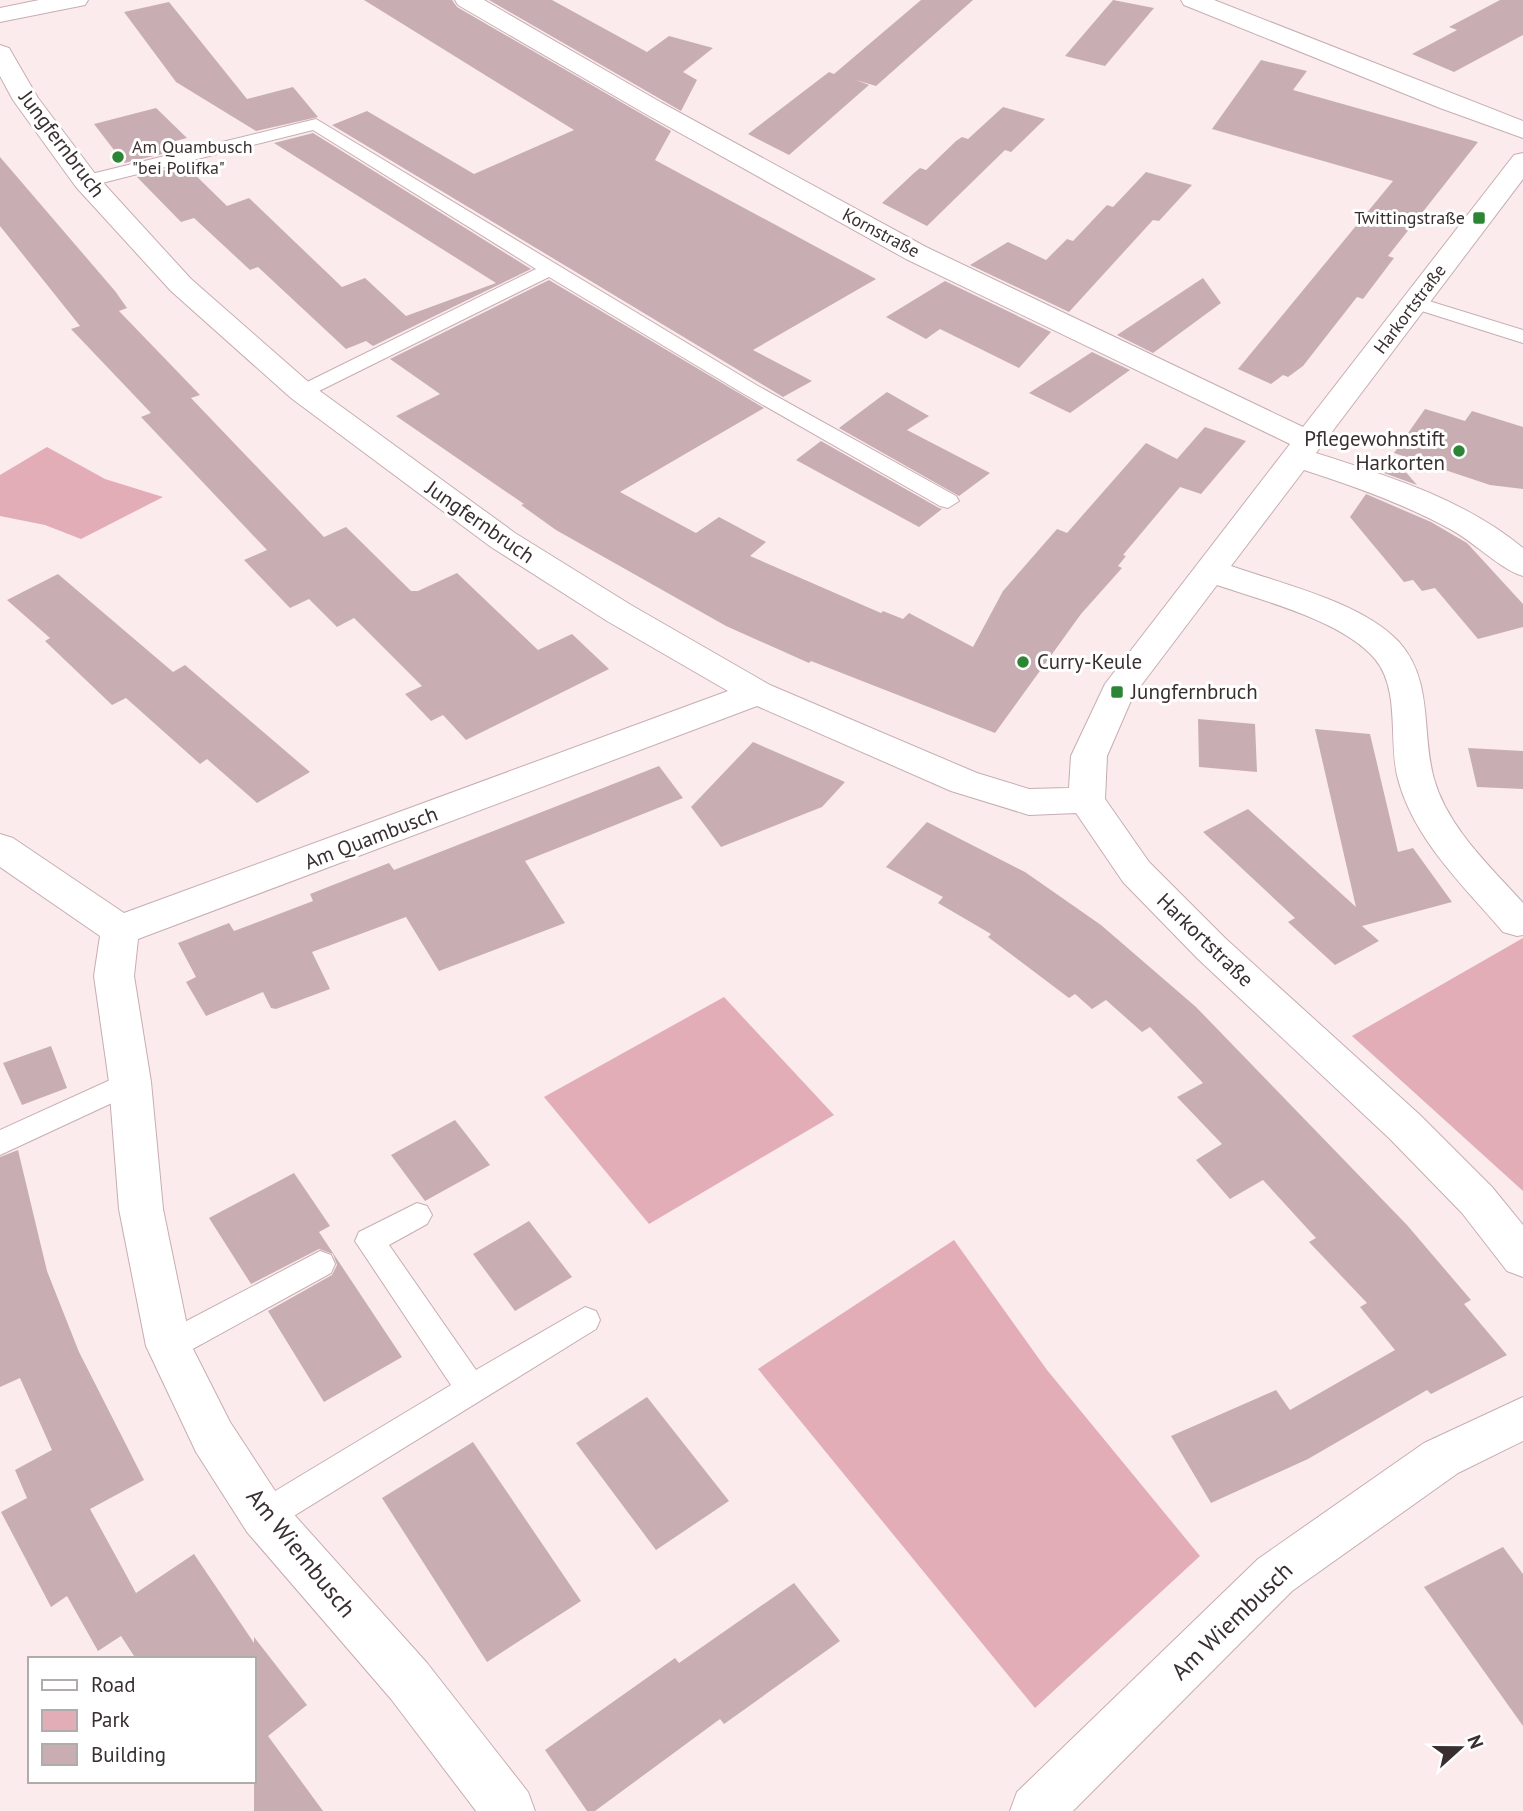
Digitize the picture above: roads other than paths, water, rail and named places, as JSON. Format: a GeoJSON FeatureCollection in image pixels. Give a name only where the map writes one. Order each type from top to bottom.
{"type":"FeatureCollection","features":[{"type":"Feature","properties":{"kind":"street"},"geometry":{"type":"LineString","coordinates":[[0,15],[76,0]]}},
{"type":"Feature","properties":{"kind":"street","name":"Kornstraße"},"geometry":{"type":"LineString","coordinates":[[467,0],[665,115],[916,253],[1302,449]]}},
{"type":"Feature","properties":{"kind":"street"},"geometry":{"type":"LineString","coordinates":[[1193,0],[1523,130]]}},
{"type":"Feature","properties":{"kind":"street","name":"Jungfernbruch"},"geometry":{"type":"LineString","coordinates":[[0,53],[13,104],[181,285],[302,393],[503,540],[619,613],[758,693],[964,782],[1029,802],[1086,800]]}},
{"type":"Feature","properties":{"kind":"street","name":"Harkortstraße"},"geometry":{"type":"LineString","coordinates":[[1523,160],[1116,692],[1089,756],[1086,800],[1136,872],[1212,949],[1405,1127],[1477,1200],[1523,1258]]}},
{"type":"Feature","properties":{"kind":"street"},"geometry":{"type":"LineString","coordinates":[[1302,449],[1348,474],[1478,531],[1523,565]]}},
{"type":"Feature","properties":{"kind":"street"},"geometry":{"type":"LineString","coordinates":[[1211,571],[1359,627],[1388,652],[1405,687],[1416,779],[1430,817],[1517,922]]}},
{"type":"Feature","properties":{"kind":"street","name":"Am Quambusch"},"geometry":{"type":"LineString","coordinates":[[120,930],[758,693]]}},
{"type":"Feature","properties":{"kind":"street"},"geometry":{"type":"LineString","coordinates":[[0,848],[120,930]]}},
{"type":"Feature","properties":{"kind":"street","name":"Am Wiembusch"},"geometry":{"type":"LineString","coordinates":[[120,930],[114,976],[130,1082],[141,1209],[169,1346],[213,1437],[264,1516],[409,1681],[509,1811]]}},
{"type":"Feature","properties":{"kind":"street","name":"Am Wiembusch"},"geometry":{"type":"LineString","coordinates":[[1036,1811],[1275,1575],[1441,1458],[1523,1418]]}},
{"type":"Feature","properties":{"kind":"lane"},"geometry":{"type":"LineString","coordinates":[[86,181],[316,124],[751,390],[948,501]]}},
{"type":"Feature","properties":{"kind":"lane"},"geometry":{"type":"LineString","coordinates":[[302,393],[550,269]]}},
{"type":"Feature","properties":{"kind":"lane"},"geometry":{"type":"LineString","coordinates":[[1416,303],[1523,337]]}},
{"type":"Feature","properties":{"kind":"lane"},"geometry":{"type":"LineString","coordinates":[[0,1143],[130,1082]]}},
{"type":"Feature","properties":{"kind":"lane"},"geometry":{"type":"LineString","coordinates":[[417,1215],[370,1241],[472,1390]]}},
{"type":"Feature","properties":{"kind":"lane"},"geometry":{"type":"LineString","coordinates":[[169,1346],[320,1264]]}},
{"type":"Feature","properties":{"kind":"lane"},"geometry":{"type":"LineString","coordinates":[[264,1516],[585,1320]]}},
{"type":"Feature","properties":{"kind":"place","name":"Am Quambusch \"bei Polifka\""},"geometry":{"type":"Point","coordinates":[118,157]}},
{"type":"Feature","properties":{"kind":"place","name":"Twittingstraße"},"geometry":{"type":"Point","coordinates":[1479,218]}},
{"type":"Feature","properties":{"kind":"place","name":"Pflegewohnstift Harkorten"},"geometry":{"type":"Point","coordinates":[1459,451]}},
{"type":"Feature","properties":{"kind":"place","name":"Curry-Keule"},"geometry":{"type":"Point","coordinates":[1023,662]}},
{"type":"Feature","properties":{"kind":"place","name":"Jungfernbruch"},"geometry":{"type":"Point","coordinates":[1117,692]}}]}
